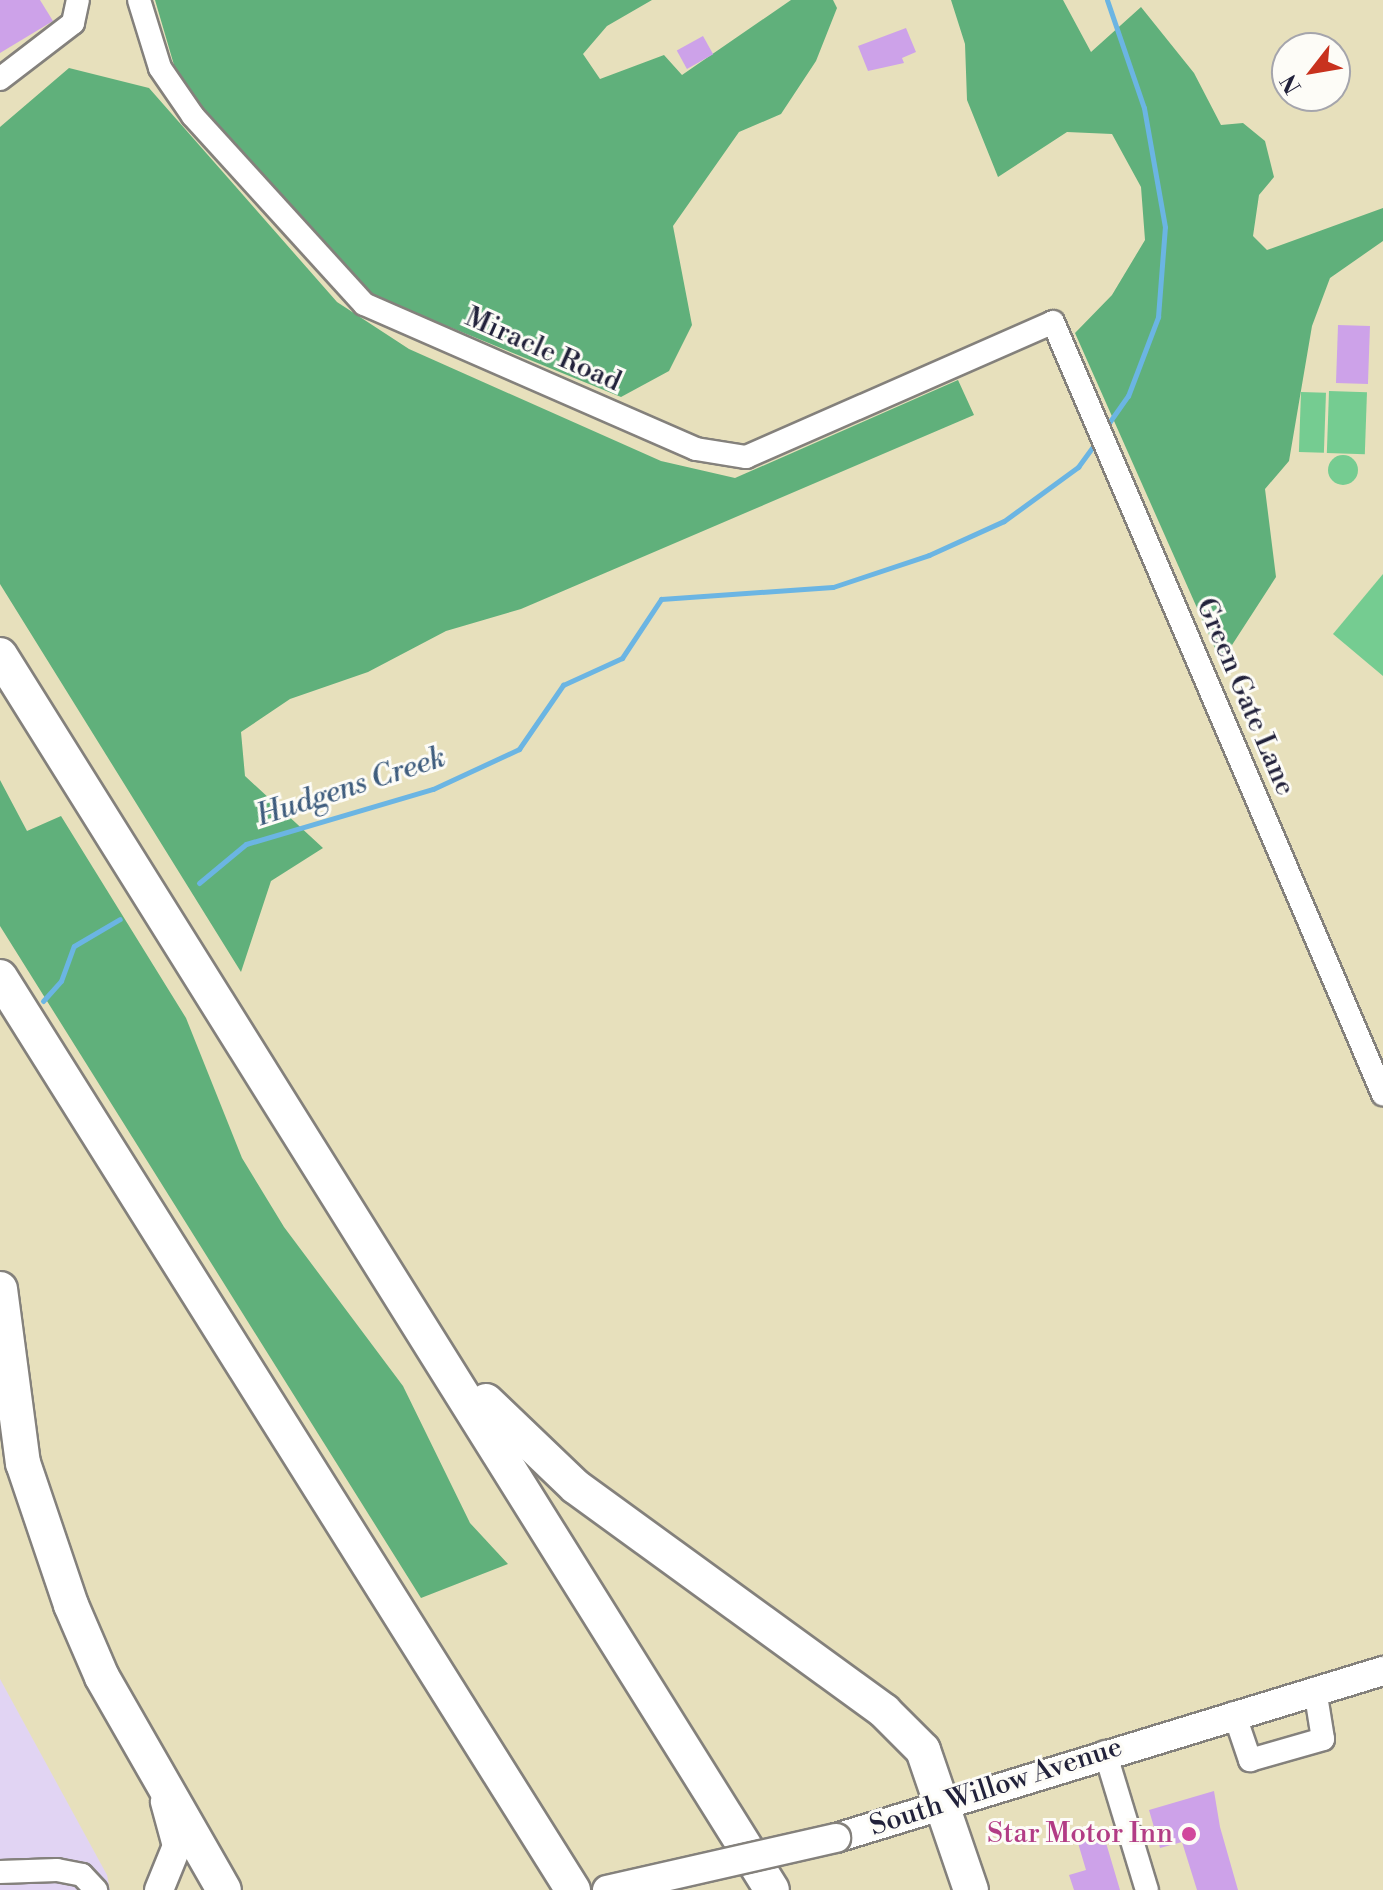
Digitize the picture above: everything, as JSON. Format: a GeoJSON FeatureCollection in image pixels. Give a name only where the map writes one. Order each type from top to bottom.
{"type":"FeatureCollection","features":[{"type":"Feature","properties":{"kind":"highway"},"geometry":{"type":"LineString","coordinates":[[0,655],[772,1890]]}},
{"type":"Feature","properties":{"kind":"highway"},"geometry":{"type":"LineString","coordinates":[[0,977],[573,1890]]}},
{"type":"Feature","properties":{"kind":"highway"},"geometry":{"type":"LineString","coordinates":[[393,1285],[506,1426],[576,1487],[884,1711],[923,1750],[944,1801],[971,1890]]}},
{"type":"Feature","properties":{"kind":"highway"},"geometry":{"type":"LineString","coordinates":[[0,1289],[28,1477],[102,1677],[156,1766],[224,1890]]}},
{"type":"Feature","properties":{"kind":"main road","name":"South Willow Avenue"},"geometry":{"type":"LineString","coordinates":[[607,1890],[836,1838],[944,1801],[1383,1671]]}},
{"type":"Feature","properties":{"kind":"main road"},"geometry":{"type":"LineString","coordinates":[[156,1766],[177,1846],[159,1890]]}},
{"type":"Feature","properties":{"kind":"street"},"geometry":{"type":"LineString","coordinates":[[0,79],[73,23],[78,0]]}},
{"type":"Feature","properties":{"kind":"street","name":"Miracle Road"},"geometry":{"type":"LineString","coordinates":[[139,0],[160,68],[193,116],[364,304],[696,449],[746,457],[1053,322]]}},
{"type":"Feature","properties":{"kind":"street","name":"Green Gate Lane"},"geometry":{"type":"LineString","coordinates":[[1053,322],[1383,1094]]}},
{"type":"Feature","properties":{"kind":"street"},"geometry":{"type":"LineString","coordinates":[[1234,1713],[1250,1760],[1323,1739],[1315,1689]]}},
{"type":"Feature","properties":{"kind":"street"},"geometry":{"type":"LineString","coordinates":[[1105,1752],[1147,1890]]}},
{"type":"Feature","properties":{"kind":"street"},"geometry":{"type":"LineString","coordinates":[[0,1872],[57,1870],[82,1875],[96,1890]]}},
{"type":"Feature","properties":{"kind":"shaded area"},"geometry":{"type":"Polygon","coordinates":[[[0,1679],[107,1875],[110,1890],[0,1890],[0,1679]]]}},
{"type":"Feature","properties":{"kind":"green space"},"geometry":{"type":"Polygon","coordinates":[[[155,0],[652,0],[607,26],[583,54],[600,79],[664,55],[682,75],[791,0],[833,0],[837,8],[816,61],[781,114],[739,132],[673,226],[692,325],[669,371],[621,397],[371,295],[199,112],[174,65],[155,0]]]}},
{"type":"Feature","properties":{"kind":"green space"},"geometry":{"type":"Polygon","coordinates":[[[951,0],[1063,0],[1091,52],[1141,7],[1194,73],[1221,125],[1243,123],[1265,141],[1274,177],[1259,195],[1253,236],[1267,250],[1383,208],[1383,241],[1330,278],[1312,326],[1289,461],[1265,489],[1276,577],[1221,662],[1075,333],[1112,295],[1145,240],[1141,187],[1112,134],[1067,132],[998,177],[967,100],[965,44],[951,0]]]}},
{"type":"Feature","properties":{"kind":"green space"},"geometry":{"type":"Polygon","coordinates":[[[69,68],[149,88],[337,302],[409,349],[661,461],[735,478],[958,380],[974,415],[521,609],[446,631],[368,672],[290,699],[241,732],[245,776],[323,848],[271,881],[241,972],[0,584],[0,127],[69,68]]]}},
{"type":"Feature","properties":{"kind":"green space"},"geometry":{"type":"Polygon","coordinates":[[[1329,391],[1367,392],[1365,454],[1327,453],[1329,391]]]}},
{"type":"Feature","properties":{"kind":"green space"},"geometry":{"type":"Polygon","coordinates":[[[1301,392],[1326,393],[1324,453],[1299,452],[1301,392]]]}},
{"type":"Feature","properties":{"kind":"green space"},"geometry":{"type":"Polygon","coordinates":[[[1343,455],[1354,459],[1358,470],[1354,481],[1343,485],[1332,481],[1328,470],[1332,459],[1343,455]]]}},
{"type":"Feature","properties":{"kind":"green space"},"geometry":{"type":"Polygon","coordinates":[[[1383,574],[1383,676],[1333,634],[1383,574]]]}},
{"type":"Feature","properties":{"kind":"green space"},"geometry":{"type":"Polygon","coordinates":[[[0,780],[27,831],[61,816],[186,1018],[242,1158],[284,1227],[403,1386],[470,1523],[508,1564],[421,1598],[0,926],[0,780]]]}},
{"type":"Feature","properties":{"kind":"building"},"geometry":{"type":"Polygon","coordinates":[[[0,0],[40,0],[53,21],[0,53],[0,0]]]}},
{"type":"Feature","properties":{"kind":"building"},"geometry":{"type":"Polygon","coordinates":[[[906,28],[916,52],[902,58],[904,63],[868,71],[858,46],[906,28]]]}},
{"type":"Feature","properties":{"kind":"building"},"geometry":{"type":"Polygon","coordinates":[[[703,36],[713,54],[687,69],[677,51],[703,36]]]}},
{"type":"Feature","properties":{"kind":"building"},"geometry":{"type":"Polygon","coordinates":[[[1338,325],[1370,326],[1368,384],[1336,383],[1338,325]]]}},
{"type":"Feature","properties":{"kind":"building","name":"Star Motor Inn"},"geometry":{"type":"Polygon","coordinates":[[[1214,1791],[1220,1827],[1238,1890],[1197,1890],[1182,1842],[1160,1848],[1149,1810],[1214,1791]]]}},
{"type":"Feature","properties":{"kind":"building"},"geometry":{"type":"Polygon","coordinates":[[[1104,1836],[1120,1890],[1074,1890],[1069,1875],[1086,1870],[1078,1843],[1104,1836]]]}},
{"type":"Feature","properties":{"kind":"waterway","name":"Hudgens Creek"},"geometry":{"type":"LineString","coordinates":[[1106,427],[1128,396],[1158,317],[1165,227],[1144,108],[1107,0]]}},
{"type":"Feature","properties":{"kind":"waterway","name":"Hudgens Creek"},"geometry":{"type":"LineString","coordinates":[[199,883],[246,844],[433,789],[519,749],[563,685],[622,658],[661,599],[833,587],[929,555],[1004,521],[1078,467],[1096,442]]}},
{"type":"Feature","properties":{"kind":"waterway"},"geometry":{"type":"LineString","coordinates":[[43,1001],[61,981],[74,946],[120,919]]}},
{"type":"Feature","properties":{"kind":"place","name":"Star Motor Inn"},"geometry":{"type":"Point","coordinates":[1189,1834]}}]}
